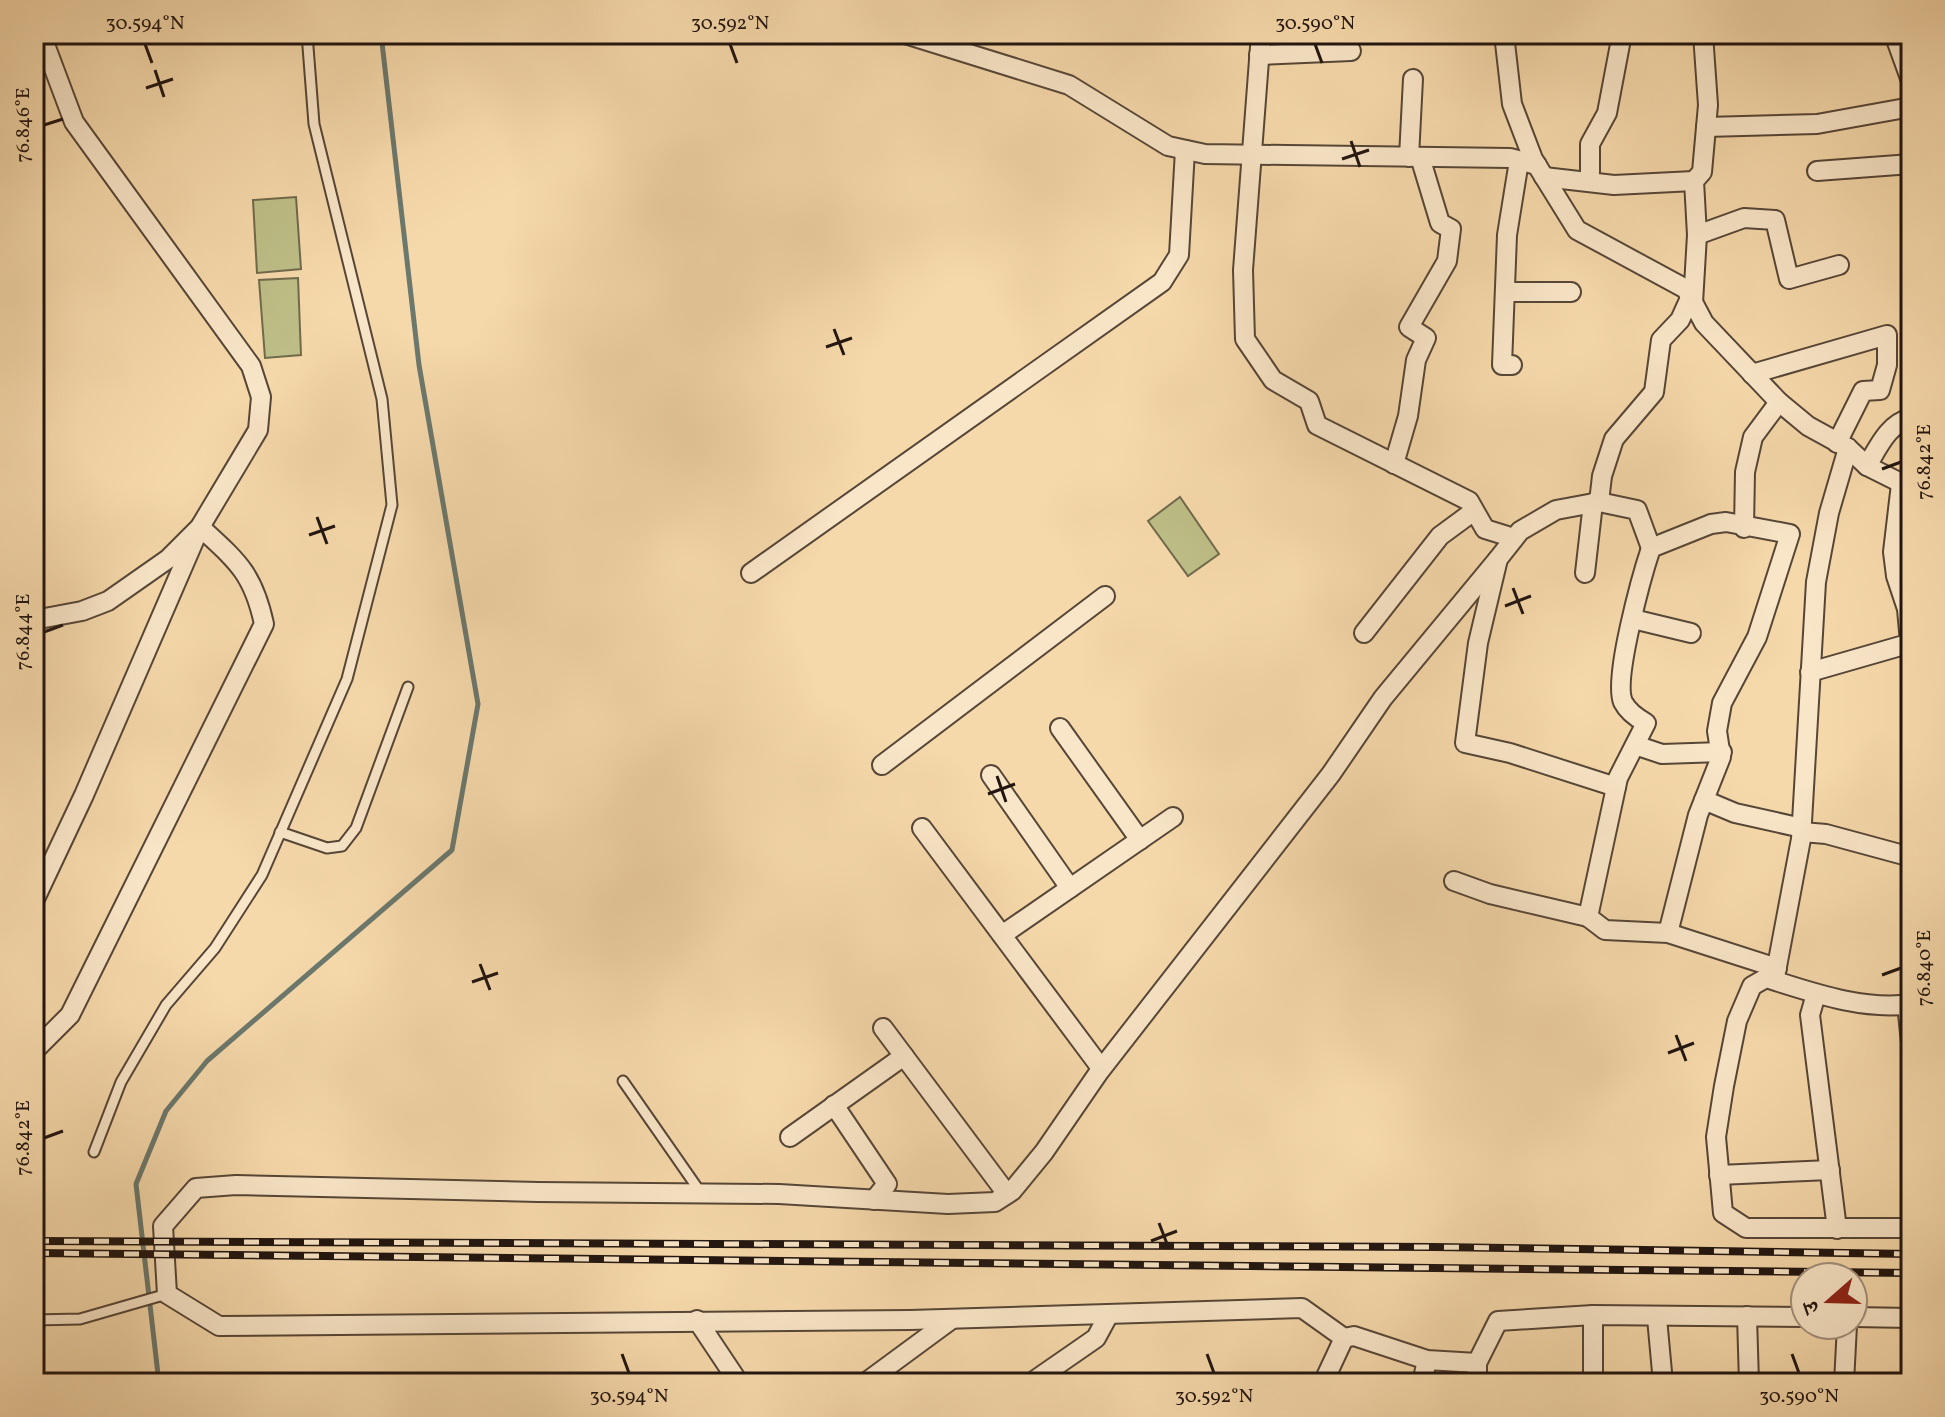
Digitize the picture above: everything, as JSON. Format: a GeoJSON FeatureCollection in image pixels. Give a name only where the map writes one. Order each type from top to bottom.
{"type":"FeatureCollection","features":[{"type":"Feature","properties":{"kind":"street"},"geometry":{"type":"LineString","coordinates":[[34,901],[84,795],[200,527],[258,430],[261,414],[257,381],[245,358],[74,122],[41,34]]}},
{"type":"Feature","properties":{"kind":"street"},"geometry":{"type":"LineString","coordinates":[[905,34],[1069,85],[1168,146],[1205,154],[1415,157],[1533,168],[1614,185],[1694,181]]}},
{"type":"Feature","properties":{"kind":"street"},"geometry":{"type":"LineString","coordinates":[[1261,34],[1243,270],[1245,339],[1273,380],[1309,401],[1317,425],[1469,501],[1485,529],[1514,538]]}},
{"type":"Feature","properties":{"kind":"street"},"geometry":{"type":"LineString","coordinates":[[1504,34],[1512,104],[1533,168],[1577,230],[1686,289],[1704,323],[1779,402],[1867,466],[1906,486],[1893,552],[1896,576],[1907,609],[1911,654]]}},
{"type":"Feature","properties":{"kind":"street"},"geometry":{"type":"LineString","coordinates":[[1590,181],[1590,144],[1607,113],[1622,34]]}},
{"type":"Feature","properties":{"kind":"street"},"geometry":{"type":"LineString","coordinates":[[1585,573],[1596,502],[1614,439],[1654,392],[1661,340],[1671,333],[1692,300],[1697,235],[1694,181],[1702,172],[1708,105],[1703,34]]}},
{"type":"Feature","properties":{"kind":"street"},"geometry":{"type":"LineString","coordinates":[[1894,34],[1911,81]]}},
{"type":"Feature","properties":{"kind":"street"},"geometry":{"type":"LineString","coordinates":[[1259,55],[1351,51]]}},
{"type":"Feature","properties":{"kind":"street"},"geometry":{"type":"LineString","coordinates":[[1394,464],[1408,416],[1416,360],[1426,338],[1409,327],[1447,261],[1451,229],[1440,223],[1415,157],[1413,79]]}},
{"type":"Feature","properties":{"kind":"street"},"geometry":{"type":"LineString","coordinates":[[1706,127],[1817,124],[1911,107]]}},
{"type":"Feature","properties":{"kind":"street"},"geometry":{"type":"LineString","coordinates":[[751,573],[1162,282],[1179,255],[1185,150]]}},
{"type":"Feature","properties":{"kind":"street"},"geometry":{"type":"LineString","coordinates":[[1817,171],[1911,164]]}},
{"type":"Feature","properties":{"kind":"street"},"geometry":{"type":"LineString","coordinates":[[1512,365],[1502,365],[1507,235],[1533,168]]}},
{"type":"Feature","properties":{"kind":"street"},"geometry":{"type":"LineString","coordinates":[[1697,235],[1720,224],[1744,218],[1775,220],[1789,279],[1839,265]]}},
{"type":"Feature","properties":{"kind":"street"},"geometry":{"type":"LineString","coordinates":[[1506,292],[1571,292]]}},
{"type":"Feature","properties":{"kind":"street"},"geometry":{"type":"LineString","coordinates":[[1752,374],[1887,335],[1887,365],[1880,390],[1863,391],[1843,446],[1820,556],[1802,830],[1776,974]]}},
{"type":"Feature","properties":{"kind":"street"},"geometry":{"type":"LineString","coordinates":[[1744,528],[1745,472],[1753,437],[1779,402]]}},
{"type":"Feature","properties":{"kind":"street"},"geometry":{"type":"LineString","coordinates":[[1867,466],[1889,430],[1898,421],[1911,418]]}},
{"type":"Feature","properties":{"kind":"street"},"geometry":{"type":"LineString","coordinates":[[1477,1363],[1427,1360],[1371,1339],[1344,1338],[1302,1308],[952,1319],[219,1326],[167,1294],[163,1226],[196,1188],[236,1185],[701,1193],[948,1204],[995,1202],[1007,1194],[1044,1152],[1101,1068],[1331,774],[1383,698],[1520,531],[1556,510],[1596,502],[1637,510],[1651,548],[1620,678],[1623,701],[1633,715],[1646,723],[1616,787],[1588,917]]}},
{"type":"Feature","properties":{"kind":"street"},"geometry":{"type":"LineString","coordinates":[[1364,633],[1440,536],[1474,511]]}},
{"type":"Feature","properties":{"kind":"street"},"geometry":{"type":"LineString","coordinates":[[1651,548],[1711,524],[1726,522],[1744,528],[1790,534],[1757,637],[1722,703],[1717,731],[1722,752],[1704,800],[1668,933]]}},
{"type":"Feature","properties":{"kind":"street"},"geometry":{"type":"LineString","coordinates":[[34,620],[82,611],[108,601],[168,559],[200,527]]}},
{"type":"Feature","properties":{"kind":"street"},"geometry":{"type":"LineString","coordinates":[[36,1045],[70,1015],[264,624],[257,591],[239,563],[200,527]]}},
{"type":"Feature","properties":{"kind":"street"},"geometry":{"type":"LineString","coordinates":[[1498,559],[1478,643],[1465,743],[1510,753],[1616,787]]}},
{"type":"Feature","properties":{"kind":"street"},"geometry":{"type":"LineString","coordinates":[[882,765],[1105,596]]}},
{"type":"Feature","properties":{"kind":"street"},"geometry":{"type":"LineString","coordinates":[[1633,619],[1691,633]]}},
{"type":"Feature","properties":{"kind":"street"},"geometry":{"type":"LineString","coordinates":[[1810,672],[1911,643]]}},
{"type":"Feature","properties":{"kind":"street"},"geometry":{"type":"LineString","coordinates":[[1060,728],[1140,840]]}},
{"type":"Feature","properties":{"kind":"street"},"geometry":{"type":"LineString","coordinates":[[1635,745],[1662,754],[1722,752]]}},
{"type":"Feature","properties":{"kind":"street"},"geometry":{"type":"LineString","coordinates":[[991,775],[1070,888]]}},
{"type":"Feature","properties":{"kind":"street"},"geometry":{"type":"LineString","coordinates":[[1704,800],[1735,813],[1911,857]]}},
{"type":"Feature","properties":{"kind":"street"},"geometry":{"type":"LineString","coordinates":[[1002,935],[1173,817]]}},
{"type":"Feature","properties":{"kind":"street"},"geometry":{"type":"LineString","coordinates":[[922,828],[1101,1068]]}},
{"type":"Feature","properties":{"kind":"street"},"geometry":{"type":"LineString","coordinates":[[1454,881],[1490,894],[1588,917],[1605,930],[1668,933],[1776,974],[1816,994],[1909,1004],[1911,1043]]}},
{"type":"Feature","properties":{"kind":"street"},"geometry":{"type":"LineString","coordinates":[[1776,974],[1752,986],[1737,1021],[1716,1137],[1723,1213],[1733,1223],[1746,1228],[1911,1228]]}},
{"type":"Feature","properties":{"kind":"street"},"geometry":{"type":"LineString","coordinates":[[1816,994],[1810,1015],[1837,1229]]}},
{"type":"Feature","properties":{"kind":"street"},"geometry":{"type":"LineString","coordinates":[[883,1028],[1007,1194]]}},
{"type":"Feature","properties":{"kind":"street"},"geometry":{"type":"LineString","coordinates":[[790,1137],[904,1056]]}},
{"type":"Feature","properties":{"kind":"street"},"geometry":{"type":"LineString","coordinates":[[834,1105],[887,1184],[874,1200]]}},
{"type":"Feature","properties":{"kind":"street"},"geometry":{"type":"LineString","coordinates":[[1719,1175],[1830,1170]]}},
{"type":"Feature","properties":{"kind":"street"},"geometry":{"type":"LineString","coordinates":[[1031,1383],[1096,1338],[1109,1314]]}},
{"type":"Feature","properties":{"kind":"street"},"geometry":{"type":"LineString","coordinates":[[1593,1315],[1593,1383]]}},
{"type":"Feature","properties":{"kind":"street"},"geometry":{"type":"LineString","coordinates":[[1477,1383],[1477,1363],[1498,1321],[1593,1315],[1657,1318],[1789,1317]]}},
{"type":"Feature","properties":{"kind":"street"},"geometry":{"type":"LineString","coordinates":[[1747,1316],[1749,1383]]}},
{"type":"Feature","properties":{"kind":"street"},"geometry":{"type":"LineString","coordinates":[[1869,1317],[1911,1318]]}},
{"type":"Feature","properties":{"kind":"street"},"geometry":{"type":"LineString","coordinates":[[1657,1318],[1663,1383]]}},
{"type":"Feature","properties":{"kind":"street"},"geometry":{"type":"LineString","coordinates":[[865,1383],[952,1319]]}},
{"type":"Feature","properties":{"kind":"street"},"geometry":{"type":"LineString","coordinates":[[697,1320],[739,1383]]}},
{"type":"Feature","properties":{"kind":"street"},"geometry":{"type":"LineString","coordinates":[[1323,1383],[1344,1338]]}},
{"type":"Feature","properties":{"kind":"street"},"geometry":{"type":"LineString","coordinates":[[1844,1383],[1846,1341]]}},
{"type":"Feature","properties":{"kind":"street"},"geometry":{"type":"LineString","coordinates":[[1422,1383],[1427,1360]]}},
{"type":"Feature","properties":{"kind":"lane"},"geometry":{"type":"LineString","coordinates":[[94,1152],[121,1082],[166,1005],[215,948],[255,887],[347,679],[392,505],[382,399],[314,124],[307,34]]}},
{"type":"Feature","properties":{"kind":"lane"},"geometry":{"type":"LineString","coordinates":[[280,832],[327,848],[342,846],[356,828],[408,687]]}},
{"type":"Feature","properties":{"kind":"lane"},"geometry":{"type":"LineString","coordinates":[[623,1081],[701,1193]]}},
{"type":"Feature","properties":{"kind":"lane"},"geometry":{"type":"LineString","coordinates":[[34,1320],[80,1319],[167,1294]]}},
{"type":"Feature","properties":{"kind":"green space"},"geometry":{"type":"Polygon","coordinates":[[[296,197],[301,269],[257,273],[253,200],[296,197]]]}},
{"type":"Feature","properties":{"kind":"green space"},"geometry":{"type":"Polygon","coordinates":[[[298,278],[301,355],[265,358],[259,280],[298,278]]]}},
{"type":"Feature","properties":{"kind":"green space"},"geometry":{"type":"Polygon","coordinates":[[[1180,497],[1219,554],[1188,576],[1148,521],[1180,497]]]}},
{"type":"Feature","properties":{"kind":"waterway"},"geometry":{"type":"LineString","coordinates":[[159,1383],[136,1184],[166,1111],[207,1061],[452,850],[478,704],[419,365],[381,34]]}},
{"type":"Feature","properties":{"kind":"railway"},"geometry":{"type":"LineString","coordinates":[[34,1241],[1434,1247],[1911,1254]]}},
{"type":"Feature","properties":{"kind":"railway"},"geometry":{"type":"LineString","coordinates":[[34,1253],[1911,1273]]}}]}
